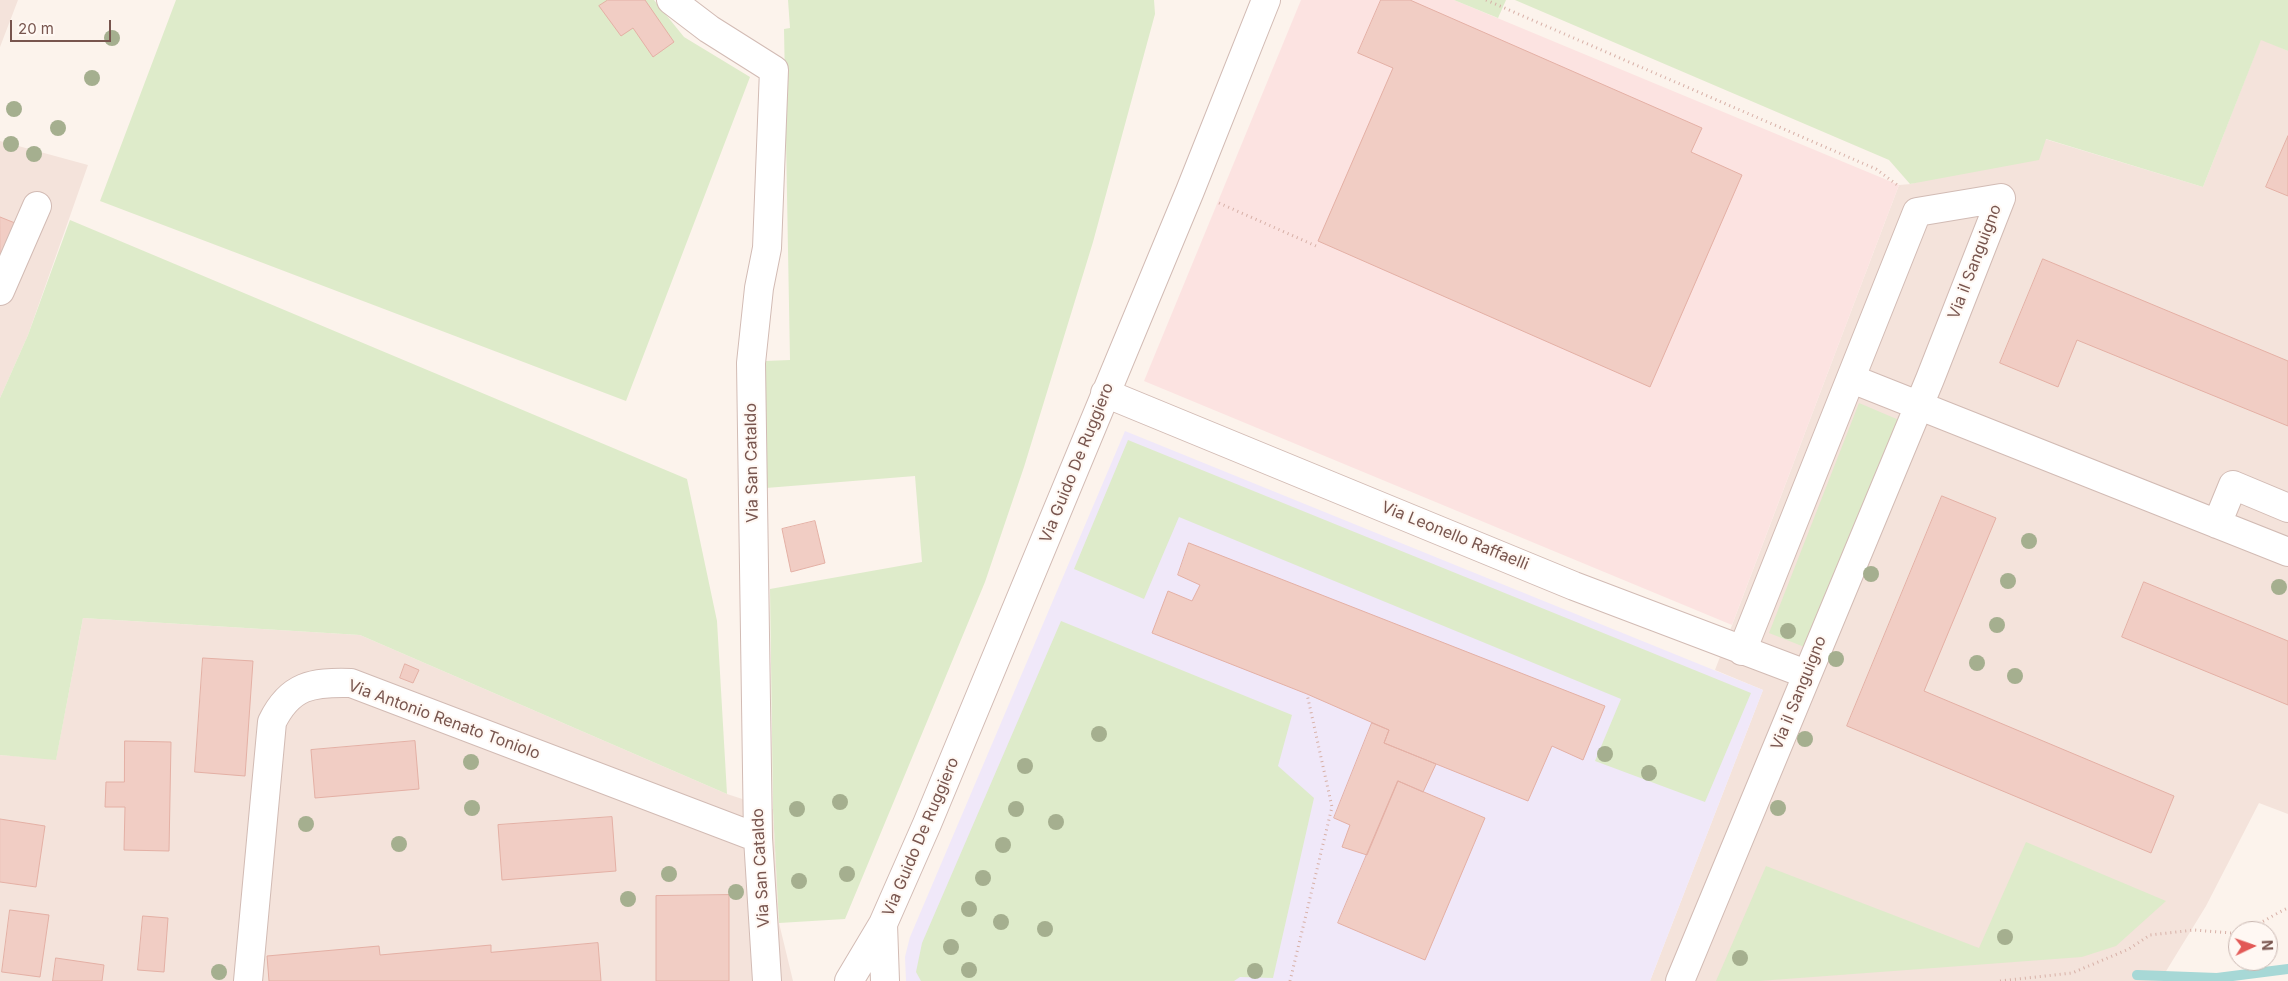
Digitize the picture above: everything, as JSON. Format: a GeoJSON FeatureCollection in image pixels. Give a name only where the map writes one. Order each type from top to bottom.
{"type":"FeatureCollection","features":[{"type":"Feature","properties":{"kind":"street","name":"Via San Cataldo"},"geometry":{"type":"LineString","coordinates":[[671,0],[708,29],[774,70],[767,248],[751,363],[758,838],[767,981]]}},
{"type":"Feature","properties":{"kind":"street","name":"Via Guido De Ruggiero"},"geometry":{"type":"LineString","coordinates":[[849,981],[883,924],[1031,577],[1266,0]]}},
{"type":"Feature","properties":{"kind":"street","name":"Via il Sanguigno"},"geometry":{"type":"LineString","coordinates":[[1680,981],[1919,404],[2000,198],[1917,212]]}},
{"type":"Feature","properties":{"kind":"street"},"geometry":{"type":"LineString","coordinates":[[0,291],[37,206]]}},
{"type":"Feature","properties":{"kind":"street"},"geometry":{"type":"LineString","coordinates":[[1742,651],[1917,212]]}},
{"type":"Feature","properties":{"kind":"street"},"geometry":{"type":"LineString","coordinates":[[1852,379],[2288,552]]}},
{"type":"Feature","properties":{"kind":"street","name":"Via Leonello Raffaelli"},"geometry":{"type":"LineString","coordinates":[[1105,393],[1574,586],[1806,674]]}},
{"type":"Feature","properties":{"kind":"street"},"geometry":{"type":"LineString","coordinates":[[2217,524],[2233,485],[2288,508]]}},
{"type":"Feature","properties":{"kind":"street","name":"Via Antonio Renato Toniolo"},"geometry":{"type":"LineString","coordinates":[[248,981],[272,722],[287,698],[309,685],[323,682],[350,683],[758,838]]}},
{"type":"Feature","properties":{"kind":"street","name":"Via Guido De Ruggiero"},"geometry":{"type":"LineString","coordinates":[[883,924],[885,981]]}},
{"type":"Feature","properties":{"kind":"path"},"geometry":{"type":"LineString","coordinates":[[1486,0],[1876,168],[1899,185],[1917,212]]}},
{"type":"Feature","properties":{"kind":"path"},"geometry":{"type":"LineString","coordinates":[[1214,200],[1316,246]]}},
{"type":"Feature","properties":{"kind":"path"},"geometry":{"type":"LineString","coordinates":[[1290,981],[1332,807],[1307,694]]}},
{"type":"Feature","properties":{"kind":"path"},"geometry":{"type":"LineString","coordinates":[[2264,921],[2288,908]]}},
{"type":"Feature","properties":{"kind":"path"},"geometry":{"type":"LineString","coordinates":[[2000,981],[2072,973],[2129,949],[2150,935],[2194,930],[2228,933]]}},
{"type":"Feature","properties":{"kind":"shaded area"},"geometry":{"type":"Polygon","coordinates":[[[0,0],[18,0],[0,47],[0,0]]]}},
{"type":"Feature","properties":{"kind":"shaded area"},"geometry":{"type":"Polygon","coordinates":[[[1301,0],[1454,0],[1899,185],[1732,625],[1144,381],[1301,0]]]}},
{"type":"Feature","properties":{"kind":"shaded area"},"geometry":{"type":"Polygon","coordinates":[[[2261,39],[2288,51],[2288,814],[2259,803],[2206,906],[2160,981],[1650,981],[1763,690],[1715,670],[1899,185],[1911,184],[2045,139],[2203,187],[2261,39]]]}},
{"type":"Feature","properties":{"kind":"shaded area"},"geometry":{"type":"Polygon","coordinates":[[[0,141],[88,165],[28,335],[0,398],[0,141]]]}},
{"type":"Feature","properties":{"kind":"shaded area"},"geometry":{"type":"Polygon","coordinates":[[[1125,431],[1763,690],[1650,981],[906,981],[905,957],[910,937],[1125,431]]]}},
{"type":"Feature","properties":{"kind":"shaded area"},"geometry":{"type":"Polygon","coordinates":[[[83,618],[360,635],[727,794],[773,809],[779,923],[793,981],[0,981],[0,755],[56,759],[83,618]]]}},
{"type":"Feature","properties":{"kind":"green space"},"geometry":{"type":"Polygon","coordinates":[[[176,0],[654,0],[684,37],[750,77],[626,401],[100,201],[176,0]]]}},
{"type":"Feature","properties":{"kind":"green space"},"geometry":{"type":"Polygon","coordinates":[[[788,0],[1154,0],[1155,14],[1093,242],[1024,467],[985,582],[845,919],[779,923],[773,809],[770,589],[922,562],[915,476],[766,488],[765,361],[790,360],[784,29],[790,28],[788,0]]]}},
{"type":"Feature","properties":{"kind":"green space"},"geometry":{"type":"Polygon","coordinates":[[[1454,0],[1506,0],[1498,18],[1454,0]]]}},
{"type":"Feature","properties":{"kind":"green space"},"geometry":{"type":"Polygon","coordinates":[[[1515,0],[2288,0],[2288,51],[2261,40],[2203,187],[2046,139],[2039,160],[1910,184],[1889,160],[1515,0]]]}},
{"type":"Feature","properties":{"kind":"green space"},"geometry":{"type":"Polygon","coordinates":[[[70,220],[687,479],[717,621],[727,794],[360,635],[83,618],[56,760],[0,755],[0,398],[28,335],[70,220]]]}},
{"type":"Feature","properties":{"kind":"green space"},"geometry":{"type":"Polygon","coordinates":[[[1859,403],[1899,420],[1807,648],[1769,633],[1859,403]]]}},
{"type":"Feature","properties":{"kind":"green space"},"geometry":{"type":"Polygon","coordinates":[[[1128,440],[1751,693],[1705,802],[1595,761],[1621,699],[1179,517],[1144,599],[1074,569],[1128,440]]]}},
{"type":"Feature","properties":{"kind":"green space"},"geometry":{"type":"Polygon","coordinates":[[[1061,621],[1292,715],[1278,766],[1314,798],[1273,978],[1240,977],[1234,981],[921,981],[916,972],[922,943],[1061,621]]]}},
{"type":"Feature","properties":{"kind":"green space"},"geometry":{"type":"Polygon","coordinates":[[[2026,842],[2166,901],[2116,946],[2082,957],[1759,981],[1716,981],[1766,866],[1979,948],[2026,842]]]}},
{"type":"Feature","properties":{"kind":"building"},"geometry":{"type":"Polygon","coordinates":[[[608,0],[645,0],[674,42],[653,57],[633,28],[621,36],[599,6],[608,0]]]}},
{"type":"Feature","properties":{"kind":"building"},"geometry":{"type":"Polygon","coordinates":[[[1381,0],[1410,0],[1702,128],[1691,152],[1742,175],[1650,387],[1318,241],[1393,68],[1358,53],[1381,0]]]}},
{"type":"Feature","properties":{"kind":"building"},"geometry":{"type":"Polygon","coordinates":[[[2288,136],[2288,196],[2266,187],[2288,136]]]}},
{"type":"Feature","properties":{"kind":"building"},"geometry":{"type":"Polygon","coordinates":[[[0,217],[15,223],[0,259],[0,217]]]}},
{"type":"Feature","properties":{"kind":"building"},"geometry":{"type":"Polygon","coordinates":[[[2043,259],[2288,361],[2288,426],[2077,340],[2058,387],[2000,363],[2043,259]]]}},
{"type":"Feature","properties":{"kind":"building"},"geometry":{"type":"Polygon","coordinates":[[[1942,496],[1996,518],[1924,691],[2174,796],[2151,853],[1847,726],[1942,496]]]}},
{"type":"Feature","properties":{"kind":"building"},"geometry":{"type":"Polygon","coordinates":[[[815,521],[825,563],[791,572],[782,529],[815,521]]]}},
{"type":"Feature","properties":{"kind":"building"},"geometry":{"type":"Polygon","coordinates":[[[1189,543],[1605,706],[1583,760],[1552,746],[1528,801],[1384,743],[1389,730],[1307,694],[1152,633],[1168,591],[1192,601],[1200,585],[1178,575],[1189,543]]]}},
{"type":"Feature","properties":{"kind":"building"},"geometry":{"type":"Polygon","coordinates":[[[2144,582],[2288,641],[2288,705],[2122,637],[2144,582]]]}},
{"type":"Feature","properties":{"kind":"building"},"geometry":{"type":"Polygon","coordinates":[[[203,658],[253,661],[245,776],[195,772],[203,658]]]}},
{"type":"Feature","properties":{"kind":"building"},"geometry":{"type":"Polygon","coordinates":[[[405,664],[419,670],[413,683],[400,678],[405,664]]]}},
{"type":"Feature","properties":{"kind":"building"},"geometry":{"type":"Polygon","coordinates":[[[1372,723],[1389,730],[1384,743],[1436,764],[1423,792],[1398,781],[1367,855],[1342,847],[1350,825],[1334,818],[1372,723]]]}},
{"type":"Feature","properties":{"kind":"building"},"geometry":{"type":"Polygon","coordinates":[[[125,741],[171,742],[169,851],[124,850],[125,807],[105,807],[106,782],[124,782],[125,741]]]}},
{"type":"Feature","properties":{"kind":"building"},"geometry":{"type":"Polygon","coordinates":[[[415,741],[419,789],[315,798],[311,750],[415,741]]]}},
{"type":"Feature","properties":{"kind":"building"},"geometry":{"type":"Polygon","coordinates":[[[1398,781],[1485,818],[1425,960],[1338,923],[1398,781]]]}},
{"type":"Feature","properties":{"kind":"building"},"geometry":{"type":"Polygon","coordinates":[[[612,817],[616,871],[502,880],[498,825],[612,817]]]}},
{"type":"Feature","properties":{"kind":"building"},"geometry":{"type":"Polygon","coordinates":[[[0,819],[45,826],[36,887],[0,882],[0,819]]]}},
{"type":"Feature","properties":{"kind":"building"},"geometry":{"type":"Polygon","coordinates":[[[729,895],[729,981],[656,981],[656,896],[729,895]]]}},
{"type":"Feature","properties":{"kind":"building"},"geometry":{"type":"Polygon","coordinates":[[[10,910],[49,915],[40,977],[2,972],[10,910]]]}},
{"type":"Feature","properties":{"kind":"building"},"geometry":{"type":"Polygon","coordinates":[[[143,916],[168,918],[164,972],[138,970],[143,916]]]}},
{"type":"Feature","properties":{"kind":"building"},"geometry":{"type":"Polygon","coordinates":[[[598,943],[601,981],[269,981],[267,956],[379,946],[380,955],[491,945],[491,952],[598,943]]]}},
{"type":"Feature","properties":{"kind":"building"},"geometry":{"type":"Polygon","coordinates":[[[56,958],[104,965],[102,981],[53,981],[56,958]]]}},
{"type":"Feature","properties":{"kind":"waterway"},"geometry":{"type":"LineString","coordinates":[[2137,975],[2217,978],[2288,969]]}}]}
